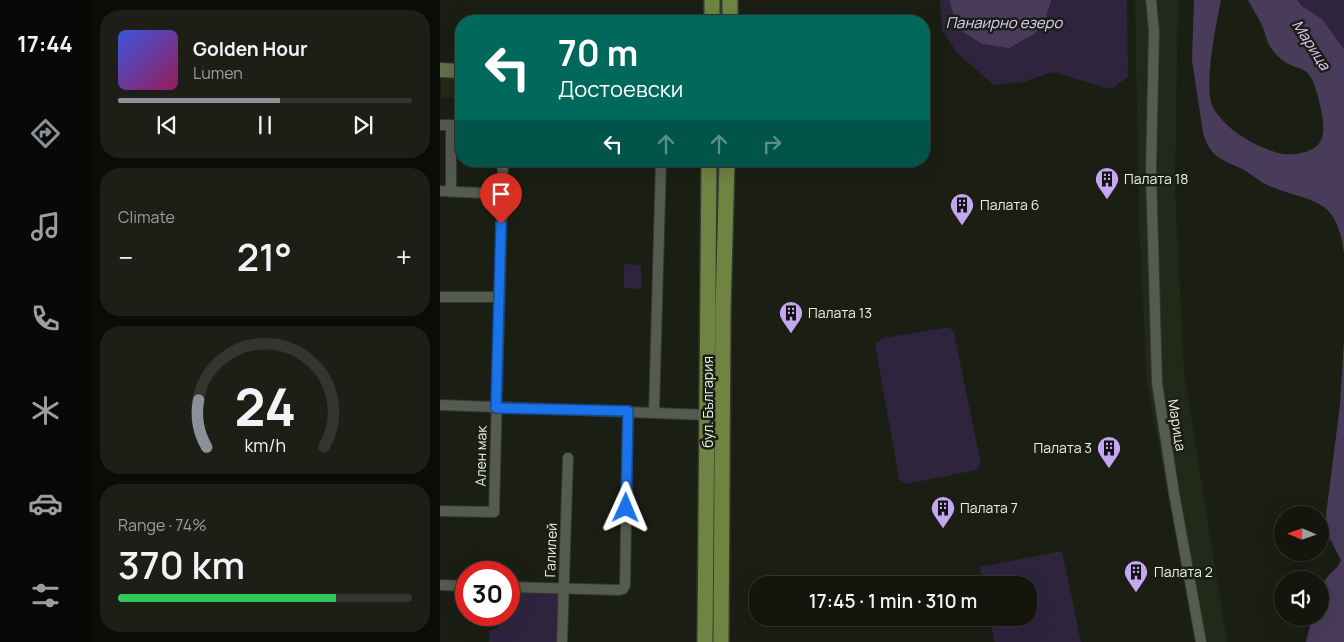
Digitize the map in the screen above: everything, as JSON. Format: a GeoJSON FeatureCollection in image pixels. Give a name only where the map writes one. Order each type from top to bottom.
{"type":"FeatureCollection","features":[{"type":"Feature","properties":{"kind":"main road"},"geometry":{"type":"LineString","coordinates":[[712,0],[712,15]]}},
{"type":"Feature","properties":{"kind":"main road"},"geometry":{"type":"LineString","coordinates":[[730,0],[730,15]]}},
{"type":"Feature","properties":{"kind":"main road","name":"бул. България"},"geometry":{"type":"LineString","coordinates":[[705,642],[709,167]]}},
{"type":"Feature","properties":{"kind":"main road"},"geometry":{"type":"LineString","coordinates":[[721,642],[723,311],[727,167]]}},
{"type":"Feature","properties":{"kind":"street","name":"Марица"},"geometry":{"type":"LineString","coordinates":[[1151,0],[1154,31],[1151,171],[1157,383],[1174,493],[1201,642]]}},
{"type":"Feature","properties":{"kind":"street"},"geometry":{"type":"LineString","coordinates":[[440,70],[455,71]]}},
{"type":"Feature","properties":{"kind":"street"},"geometry":{"type":"LineString","coordinates":[[440,125],[455,125]]}},
{"type":"Feature","properties":{"kind":"street"},"geometry":{"type":"LineString","coordinates":[[451,192],[455,138]]}},
{"type":"Feature","properties":{"kind":"street","name":"Ален мак"},"geometry":{"type":"LineString","coordinates":[[440,511],[494,512],[503,167]]}},
{"type":"Feature","properties":{"kind":"street"},"geometry":{"type":"LineString","coordinates":[[654,412],[661,167]]}},
{"type":"Feature","properties":{"kind":"street"},"geometry":{"type":"LineString","coordinates":[[440,191],[502,194]]}},
{"type":"Feature","properties":{"kind":"street"},"geometry":{"type":"LineString","coordinates":[[440,296],[499,297]]}},
{"type":"Feature","properties":{"kind":"street"},"geometry":{"type":"LineString","coordinates":[[440,405],[708,415]]}},
{"type":"Feature","properties":{"kind":"street"},"geometry":{"type":"LineString","coordinates":[[520,587],[618,590],[625,585],[628,411]]}},
{"type":"Feature","properties":{"kind":"street","name":"Галилей"},"geometry":{"type":"LineString","coordinates":[[562,642],[568,458]]}},
{"type":"Feature","properties":{"kind":"street"},"geometry":{"type":"LineString","coordinates":[[440,585],[455,586]]}},
{"type":"Feature","properties":{"kind":"shaded area"},"geometry":{"type":"Polygon","coordinates":[[[940,0],[1127,0],[1128,77],[1111,89],[1052,72],[1024,82],[994,85],[958,54],[942,30],[940,0]]]}},
{"type":"Feature","properties":{"kind":"shaded area"},"geometry":{"type":"Polygon","coordinates":[[[1135,0],[1178,0],[1175,187],[1184,372],[1227,642],[1196,642],[1147,383],[1139,223],[1135,0]]]}},
{"type":"Feature","properties":{"kind":"shaded area"},"geometry":{"type":"Polygon","coordinates":[[[1297,0],[1344,0],[1344,49],[1322,19],[1302,6],[1297,0]]]}},
{"type":"Feature","properties":{"kind":"shaded area"},"geometry":{"type":"Polygon","coordinates":[[[441,77],[455,77],[455,98],[441,98],[441,77]]]}},
{"type":"Feature","properties":{"kind":"shaded area"},"geometry":{"type":"Polygon","coordinates":[[[624,264],[641,265],[641,289],[624,288],[624,264]]]}},
{"type":"Feature","properties":{"kind":"shaded area"},"geometry":{"type":"Polygon","coordinates":[[[949,327],[954,333],[981,464],[976,470],[906,484],[899,479],[875,344],[883,338],[949,327]]]}},
{"type":"Feature","properties":{"kind":"shaded area"},"geometry":{"type":"Polygon","coordinates":[[[1062,551],[1081,642],[995,642],[992,626],[1037,626],[1037,576],[982,576],[980,567],[1062,551]]]}},
{"type":"Feature","properties":{"kind":"shaded area"},"geometry":{"type":"Polygon","coordinates":[[[520,590],[560,592],[558,642],[489,642],[489,632],[498,627],[520,626],[520,590]]]}},
{"type":"Feature","properties":{"kind":"water","name":"Панаирно езеро"},"geometry":{"type":"Polygon","coordinates":[[[950,0],[1051,1],[1044,22],[1034,34],[1009,48],[982,44],[960,30],[950,0]]]}},
{"type":"Feature","properties":{"kind":"water"},"geometry":{"type":"Polygon","coordinates":[[[1194,0],[1221,0],[1216,23],[1209,80],[1211,102],[1215,111],[1222,120],[1241,136],[1273,151],[1291,154],[1313,149],[1321,140],[1323,120],[1317,94],[1310,76],[1303,70],[1285,62],[1274,52],[1248,0],[1297,0],[1302,6],[1322,19],[1344,49],[1344,253],[1338,227],[1333,217],[1322,205],[1263,183],[1244,170],[1218,157],[1206,142],[1192,60],[1194,0]]]}},
{"type":"Feature","properties":{"kind":"water"},"geometry":{"type":"Polygon","coordinates":[[[1344,341],[1344,642],[1306,642],[1310,626],[1329,626],[1329,575],[1339,565],[1341,560],[1329,537],[1329,506],[1327,506],[1340,405],[1344,341]]]}},
{"type":"Feature","properties":{"kind":"place","name":"Палата 18"},"geometry":{"type":"Point","coordinates":[1107,200]}},
{"type":"Feature","properties":{"kind":"place","name":"Палата 6"},"geometry":{"type":"Point","coordinates":[962,226]}},
{"type":"Feature","properties":{"kind":"place","name":"Палата 13"},"geometry":{"type":"Point","coordinates":[791,334]}},
{"type":"Feature","properties":{"kind":"place","name":"Палата 3"},"geometry":{"type":"Point","coordinates":[1109,469]}},
{"type":"Feature","properties":{"kind":"place","name":"Палата 7"},"geometry":{"type":"Point","coordinates":[943,529]}},
{"type":"Feature","properties":{"kind":"place","name":"Палата 2"},"geometry":{"type":"Point","coordinates":[1136,593]}},
{"type":"Feature","properties":{"kind":"route"},"geometry":{"type":"LineString","coordinates":[[501,224],[496,408],[628,411],[626,508]]}}]}
